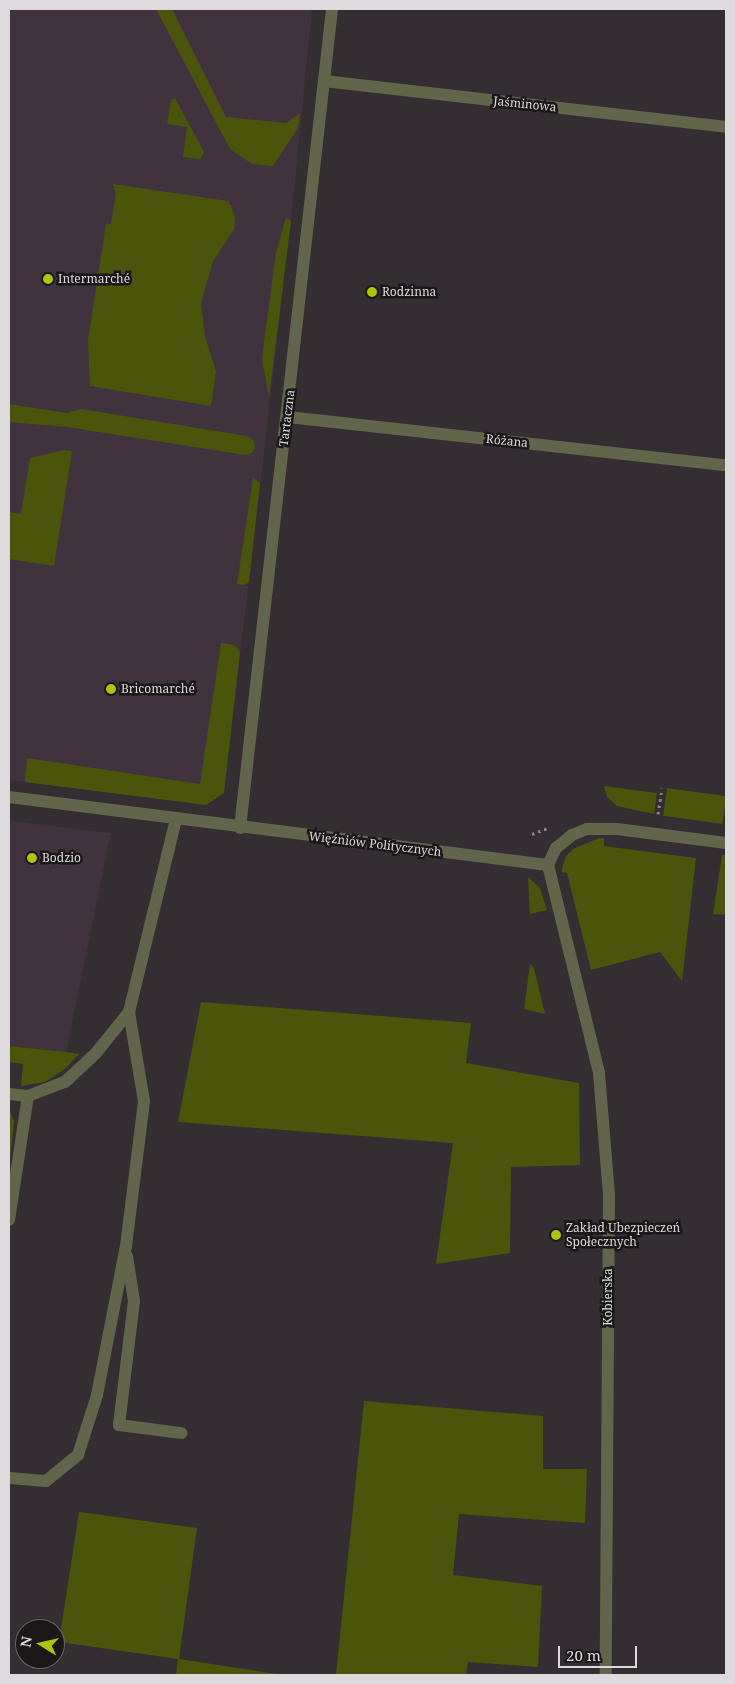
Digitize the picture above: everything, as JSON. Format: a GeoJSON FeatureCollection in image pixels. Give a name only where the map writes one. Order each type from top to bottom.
{"type":"FeatureCollection","features":[{"type":"Feature","properties":{"kind":"street","name":"Tartaczna"},"geometry":{"type":"LineString","coordinates":[[240,828],[288,416],[332,9]]}},
{"type":"Feature","properties":{"kind":"street","name":"Jaśminowa"},"geometry":{"type":"LineString","coordinates":[[324,81],[726,127]]}},
{"type":"Feature","properties":{"kind":"street","name":"Różana"},"geometry":{"type":"LineString","coordinates":[[288,416],[726,465]]}},
{"type":"Feature","properties":{"kind":"street","name":"Więźniów Politycznych"},"geometry":{"type":"LineString","coordinates":[[9,797],[240,828],[548,865]]}},
{"type":"Feature","properties":{"kind":"street"},"geometry":{"type":"LineString","coordinates":[[10,1478],[46,1481],[78,1455],[97,1395],[126,1246],[144,1101],[129,1012],[176,819]]}},
{"type":"Feature","properties":{"kind":"street"},"geometry":{"type":"LineString","coordinates":[[548,865],[556,848],[572,835],[587,829],[617,829],[726,844]]}},
{"type":"Feature","properties":{"kind":"street","name":"Kobierska"},"geometry":{"type":"LineString","coordinates":[[548,865],[598,1074],[609,1195],[606,1675]]}},
{"type":"Feature","properties":{"kind":"street"},"geometry":{"type":"LineString","coordinates":[[9,1094],[28,1096],[65,1082],[96,1053],[129,1012]]}},
{"type":"Feature","properties":{"kind":"street"},"geometry":{"type":"LineString","coordinates":[[9,1220],[28,1096]]}},
{"type":"Feature","properties":{"kind":"street"},"geometry":{"type":"LineString","coordinates":[[126,1246],[134,1301],[118,1425],[181,1433]]}},
{"type":"Feature","properties":{"kind":"path"},"geometry":{"type":"LineString","coordinates":[[658,818],[662,788]]}},
{"type":"Feature","properties":{"kind":"shaded area"},"geometry":{"type":"Polygon","coordinates":[[[9,9],[312,9],[291,221],[224,793],[206,805],[9,780],[9,9]]]}},
{"type":"Feature","properties":{"kind":"shaded area"},"geometry":{"type":"Polygon","coordinates":[[[9,821],[111,833],[66,1052],[9,1046],[9,821]]]}},
{"type":"Feature","properties":{"kind":"green space"},"geometry":{"type":"Polygon","coordinates":[[[156,9],[172,9],[226,117],[286,123],[300,113],[298,128],[273,166],[252,164],[230,149],[156,9]]]}},
{"type":"Feature","properties":{"kind":"green space"},"geometry":{"type":"Polygon","coordinates":[[[175,98],[204,152],[201,159],[183,157],[187,127],[167,124],[171,100],[175,98]]]}},
{"type":"Feature","properties":{"kind":"green space"},"geometry":{"type":"Polygon","coordinates":[[[113,184],[228,201],[231,206],[235,217],[234,229],[213,261],[201,303],[205,337],[216,371],[211,406],[90,386],[88,340],[106,224],[111,224],[116,193],[113,184]]]}},
{"type":"Feature","properties":{"kind":"green space"},"geometry":{"type":"Polygon","coordinates":[[[286,217],[291,221],[269,397],[262,360],[276,253],[286,217]]]}},
{"type":"Feature","properties":{"kind":"green space"},"geometry":{"type":"Polygon","coordinates":[[[9,404],[67,413],[81,409],[247,436],[254,441],[255,447],[252,453],[245,455],[67,427],[9,422],[9,404]]]}},
{"type":"Feature","properties":{"kind":"green space"},"geometry":{"type":"Polygon","coordinates":[[[64,450],[72,451],[54,566],[9,559],[9,512],[21,514],[30,458],[64,450]]]}},
{"type":"Feature","properties":{"kind":"green space"},"geometry":{"type":"Polygon","coordinates":[[[253,478],[260,483],[249,582],[244,585],[237,584],[253,478]]]}},
{"type":"Feature","properties":{"kind":"green space"},"geometry":{"type":"Polygon","coordinates":[[[221,643],[234,645],[240,652],[224,793],[206,805],[25,782],[27,758],[200,784],[221,643]]]}},
{"type":"Feature","properties":{"kind":"green space"},"geometry":{"type":"Polygon","coordinates":[[[604,786],[657,793],[654,814],[617,806],[607,797],[604,786]]]}},
{"type":"Feature","properties":{"kind":"green space"},"geometry":{"type":"Polygon","coordinates":[[[667,788],[726,796],[723,824],[663,816],[667,788]]]}},
{"type":"Feature","properties":{"kind":"green space"},"geometry":{"type":"Polygon","coordinates":[[[599,838],[604,838],[604,846],[696,858],[682,981],[660,952],[591,970],[567,873],[562,872],[562,868],[566,856],[573,849],[599,838]]]}},
{"type":"Feature","properties":{"kind":"green space"},"geometry":{"type":"Polygon","coordinates":[[[722,855],[726,855],[726,915],[713,914],[722,855]]]}},
{"type":"Feature","properties":{"kind":"green space"},"geometry":{"type":"Polygon","coordinates":[[[528,877],[540,888],[547,910],[530,914],[528,877]]]}},
{"type":"Feature","properties":{"kind":"green space"},"geometry":{"type":"Polygon","coordinates":[[[530,964],[534,968],[545,1014],[524,1009],[530,964]]]}},
{"type":"Feature","properties":{"kind":"green space"},"geometry":{"type":"Polygon","coordinates":[[[201,1002],[471,1023],[466,1063],[579,1083],[580,1165],[511,1167],[510,1253],[436,1264],[453,1143],[178,1122],[201,1002]]]}},
{"type":"Feature","properties":{"kind":"green space"},"geometry":{"type":"Polygon","coordinates":[[[9,1046],[79,1054],[66,1068],[45,1082],[21,1086],[23,1064],[9,1062],[9,1046]]]}},
{"type":"Feature","properties":{"kind":"green space"},"geometry":{"type":"Polygon","coordinates":[[[9,1108],[14,1121],[9,1172],[9,1108]]]}},
{"type":"Feature","properties":{"kind":"green space"},"geometry":{"type":"Polygon","coordinates":[[[364,1401],[543,1416],[543,1469],[587,1469],[585,1523],[459,1514],[453,1575],[542,1586],[538,1667],[468,1662],[466,1675],[336,1675],[364,1401]]]}},
{"type":"Feature","properties":{"kind":"green space"},"geometry":{"type":"Polygon","coordinates":[[[79,1512],[197,1528],[179,1659],[283,1675],[176,1675],[178,1659],[65,1643],[65,1619],[63,1619],[79,1512]]]}},
{"type":"Feature","properties":{"kind":"place","name":"Intermarché"},"geometry":{"type":"Point","coordinates":[48,279]}},
{"type":"Feature","properties":{"kind":"place","name":"Rodzinna"},"geometry":{"type":"Point","coordinates":[372,292]}},
{"type":"Feature","properties":{"kind":"place","name":"Bricomarché"},"geometry":{"type":"Point","coordinates":[111,689]}},
{"type":"Feature","properties":{"kind":"place","name":"Bodzio"},"geometry":{"type":"Point","coordinates":[32,858]}},
{"type":"Feature","properties":{"kind":"place","name":"Zakład Ubezpieczeń Społecznych"},"geometry":{"type":"Point","coordinates":[556,1235]}}]}
